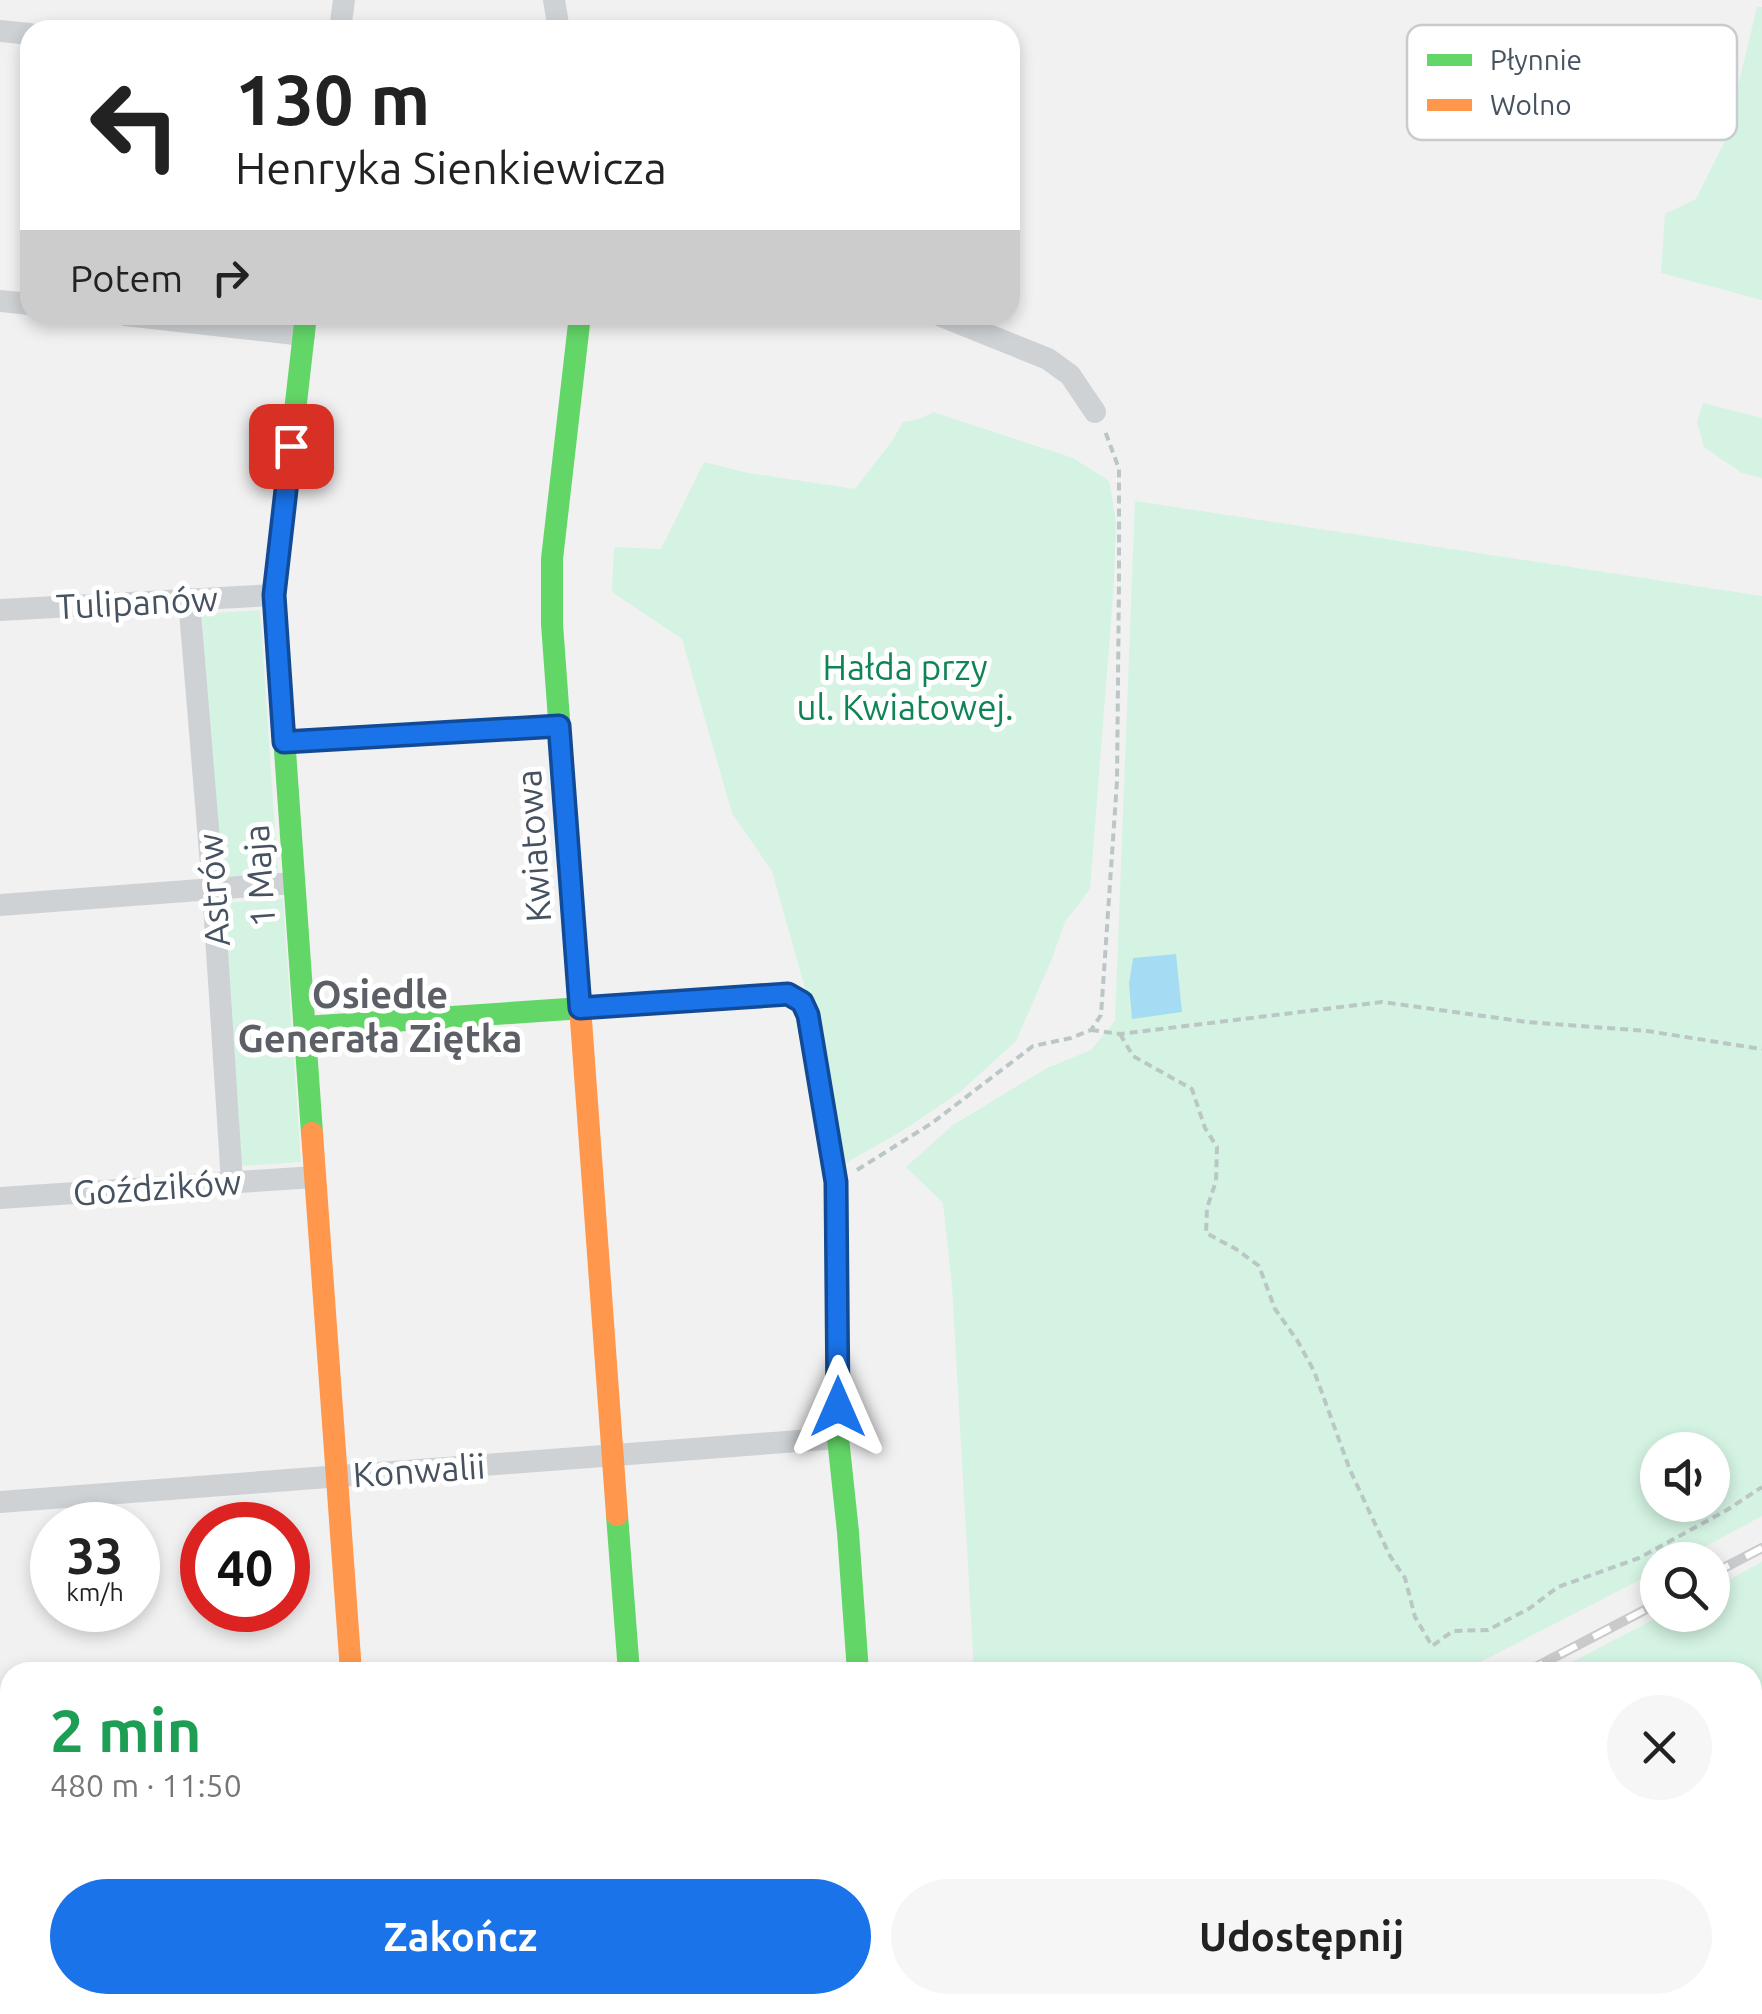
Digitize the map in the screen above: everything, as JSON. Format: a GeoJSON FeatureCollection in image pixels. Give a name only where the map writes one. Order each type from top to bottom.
{"type":"FeatureCollection","features":[{"type":"Feature","properties":{"kind":"street","name":"1 Maja"},"geometry":{"type":"LineString","coordinates":[[305,325],[274,595],[350,1662]]}},
{"type":"Feature","properties":{"kind":"street","name":"Kwiatowa"},"geometry":{"type":"LineString","coordinates":[[579,325],[552,559],[552,624],[628,1662]]}},
{"type":"Feature","properties":{"kind":"street"},"geometry":{"type":"LineString","coordinates":[[963,325],[1048,360],[1070,374],[1095,412]]}},
{"type":"Feature","properties":{"kind":"street","name":"Tulipanów"},"geometry":{"type":"LineString","coordinates":[[0,610],[274,595]]}},
{"type":"Feature","properties":{"kind":"street","name":"Astrów"},"geometry":{"type":"LineString","coordinates":[[188,599],[213,889],[232,1182]]}},
{"type":"Feature","properties":{"kind":"street"},"geometry":{"type":"LineString","coordinates":[[284,742],[559,726]]}},
{"type":"Feature","properties":{"kind":"street"},"geometry":{"type":"LineString","coordinates":[[0,905],[294,883]]}},
{"type":"Feature","properties":{"kind":"street"},"geometry":{"type":"LineString","coordinates":[[305,1027],[788,994],[802,1002],[808,1015],[836,1182],[838,1438],[857,1662]]}},
{"type":"Feature","properties":{"kind":"street","name":"Goździków"},"geometry":{"type":"LineString","coordinates":[[0,1198],[314,1177]]}},
{"type":"Feature","properties":{"kind":"street","name":"Konwalii"},"geometry":{"type":"LineString","coordinates":[[0,1502],[838,1438]]}},
{"type":"Feature","properties":{"kind":"path"},"geometry":{"type":"LineString","coordinates":[[1092,1030],[1101,1015],[1112,886],[1118,781],[1119,598],[1119,469],[1095,412]]}},
{"type":"Feature","properties":{"kind":"path"},"geometry":{"type":"LineString","coordinates":[[836,1182],[932,1123],[1033,1046],[1092,1030],[1120,1034],[1382,1002],[1527,1022],[1646,1031],[1762,1049]]}},
{"type":"Feature","properties":{"kind":"path"},"geometry":{"type":"LineString","coordinates":[[1120,1034],[1133,1056],[1192,1090],[1205,1128],[1217,1148],[1216,1181],[1207,1208],[1206,1233],[1259,1266],[1274,1309],[1298,1340],[1314,1371],[1356,1484],[1390,1556],[1405,1578],[1415,1616],[1432,1646],[1453,1632],[1488,1630],[1530,1608],[1558,1587],[1639,1558],[1762,1487]]}},
{"type":"Feature","properties":{"kind":"green space"},"geometry":{"type":"Polygon","coordinates":[[[1757,7],[1762,7],[1762,300],[1661,273],[1665,214],[1696,199],[1725,140],[1737,140],[1737,91],[1757,7]]]}},
{"type":"Feature","properties":{"kind":"green space"},"geometry":{"type":"Polygon","coordinates":[[[1703,403],[1762,418],[1762,478],[1742,473],[1704,447],[1697,422],[1703,403]]]}},
{"type":"Feature","properties":{"kind":"green space","name":"Hałda przy ul. Kwiatowej."},"geometry":{"type":"Polygon","coordinates":[[[933,412],[1073,458],[1109,481],[1116,521],[1114,583],[1090,889],[1065,922],[1016,1041],[960,1092],[846,1163],[805,988],[772,871],[732,813],[682,639],[612,592],[614,547],[661,549],[704,462],[748,473],[855,489],[903,422],[933,412]]]}},
{"type":"Feature","properties":{"kind":"green space"},"geometry":{"type":"Polygon","coordinates":[[[1135,501],[1762,596],[1762,1516],[1714,1542],[1640,1542],[1640,1580],[1480,1662],[973,1662],[952,1286],[943,1203],[906,1167],[953,1125],[1047,1068],[1091,1050],[1115,1021],[1135,501]]]}},
{"type":"Feature","properties":{"kind":"green space"},"geometry":{"type":"Polygon","coordinates":[[[260,610],[278,875],[220,879],[202,614],[260,610]]]}},
{"type":"Feature","properties":{"kind":"green space"},"geometry":{"type":"Polygon","coordinates":[[[283,899],[301,1162],[241,1166],[224,903],[283,899]]]}},
{"type":"Feature","properties":{"kind":"green space"},"geometry":{"type":"Polygon","coordinates":[[[1762,1562],[1762,1662],[1572,1662],[1640,1627],[1640,1632],[1730,1632],[1730,1579],[1762,1562]]]}},
{"type":"Feature","properties":{"kind":"water"},"geometry":{"type":"Polygon","coordinates":[[[1176,954],[1182,1012],[1132,1019],[1129,984],[1133,958],[1176,954]]]}},
{"type":"Feature","properties":{"kind":"railway"},"geometry":{"type":"LineString","coordinates":[[1730,1565],[1762,1548]]}},
{"type":"Feature","properties":{"kind":"railway"},"geometry":{"type":"LineString","coordinates":[[1545,1662],[1640,1612]]}},
{"type":"Feature","properties":{"kind":"traffic: fast"},"geometry":{"type":"LineString","coordinates":[[305,325],[274,595],[312,1133]]}},
{"type":"Feature","properties":{"kind":"traffic: fast"},"geometry":{"type":"LineString","coordinates":[[577,965],[552,624],[552,559],[579,325]]}},
{"type":"Feature","properties":{"kind":"traffic: fast"},"geometry":{"type":"LineString","coordinates":[[305,1027],[787,994],[802,1002],[836,1182],[838,1438],[857,1662]]}},
{"type":"Feature","properties":{"kind":"traffic: fast"},"geometry":{"type":"LineString","coordinates":[[617,1515],[628,1662]]}},
{"type":"Feature","properties":{"kind":"traffic: slow"},"geometry":{"type":"LineString","coordinates":[[577,965],[617,1515]]}},
{"type":"Feature","properties":{"kind":"traffic: slow"},"geometry":{"type":"LineString","coordinates":[[312,1133],[350,1662]]}},
{"type":"Feature","properties":{"kind":"district","name":"Osiedle Generała Ziętka"},"geometry":{"type":"Point","coordinates":[380,1016]}},
{"type":"Feature","properties":{"kind":"route"},"geometry":{"type":"LineString","coordinates":[[291,446],[274,595],[284,742],[559,726],[580,1008],[788,994],[802,1002],[808,1015],[836,1182],[838,1407]]}}]}
